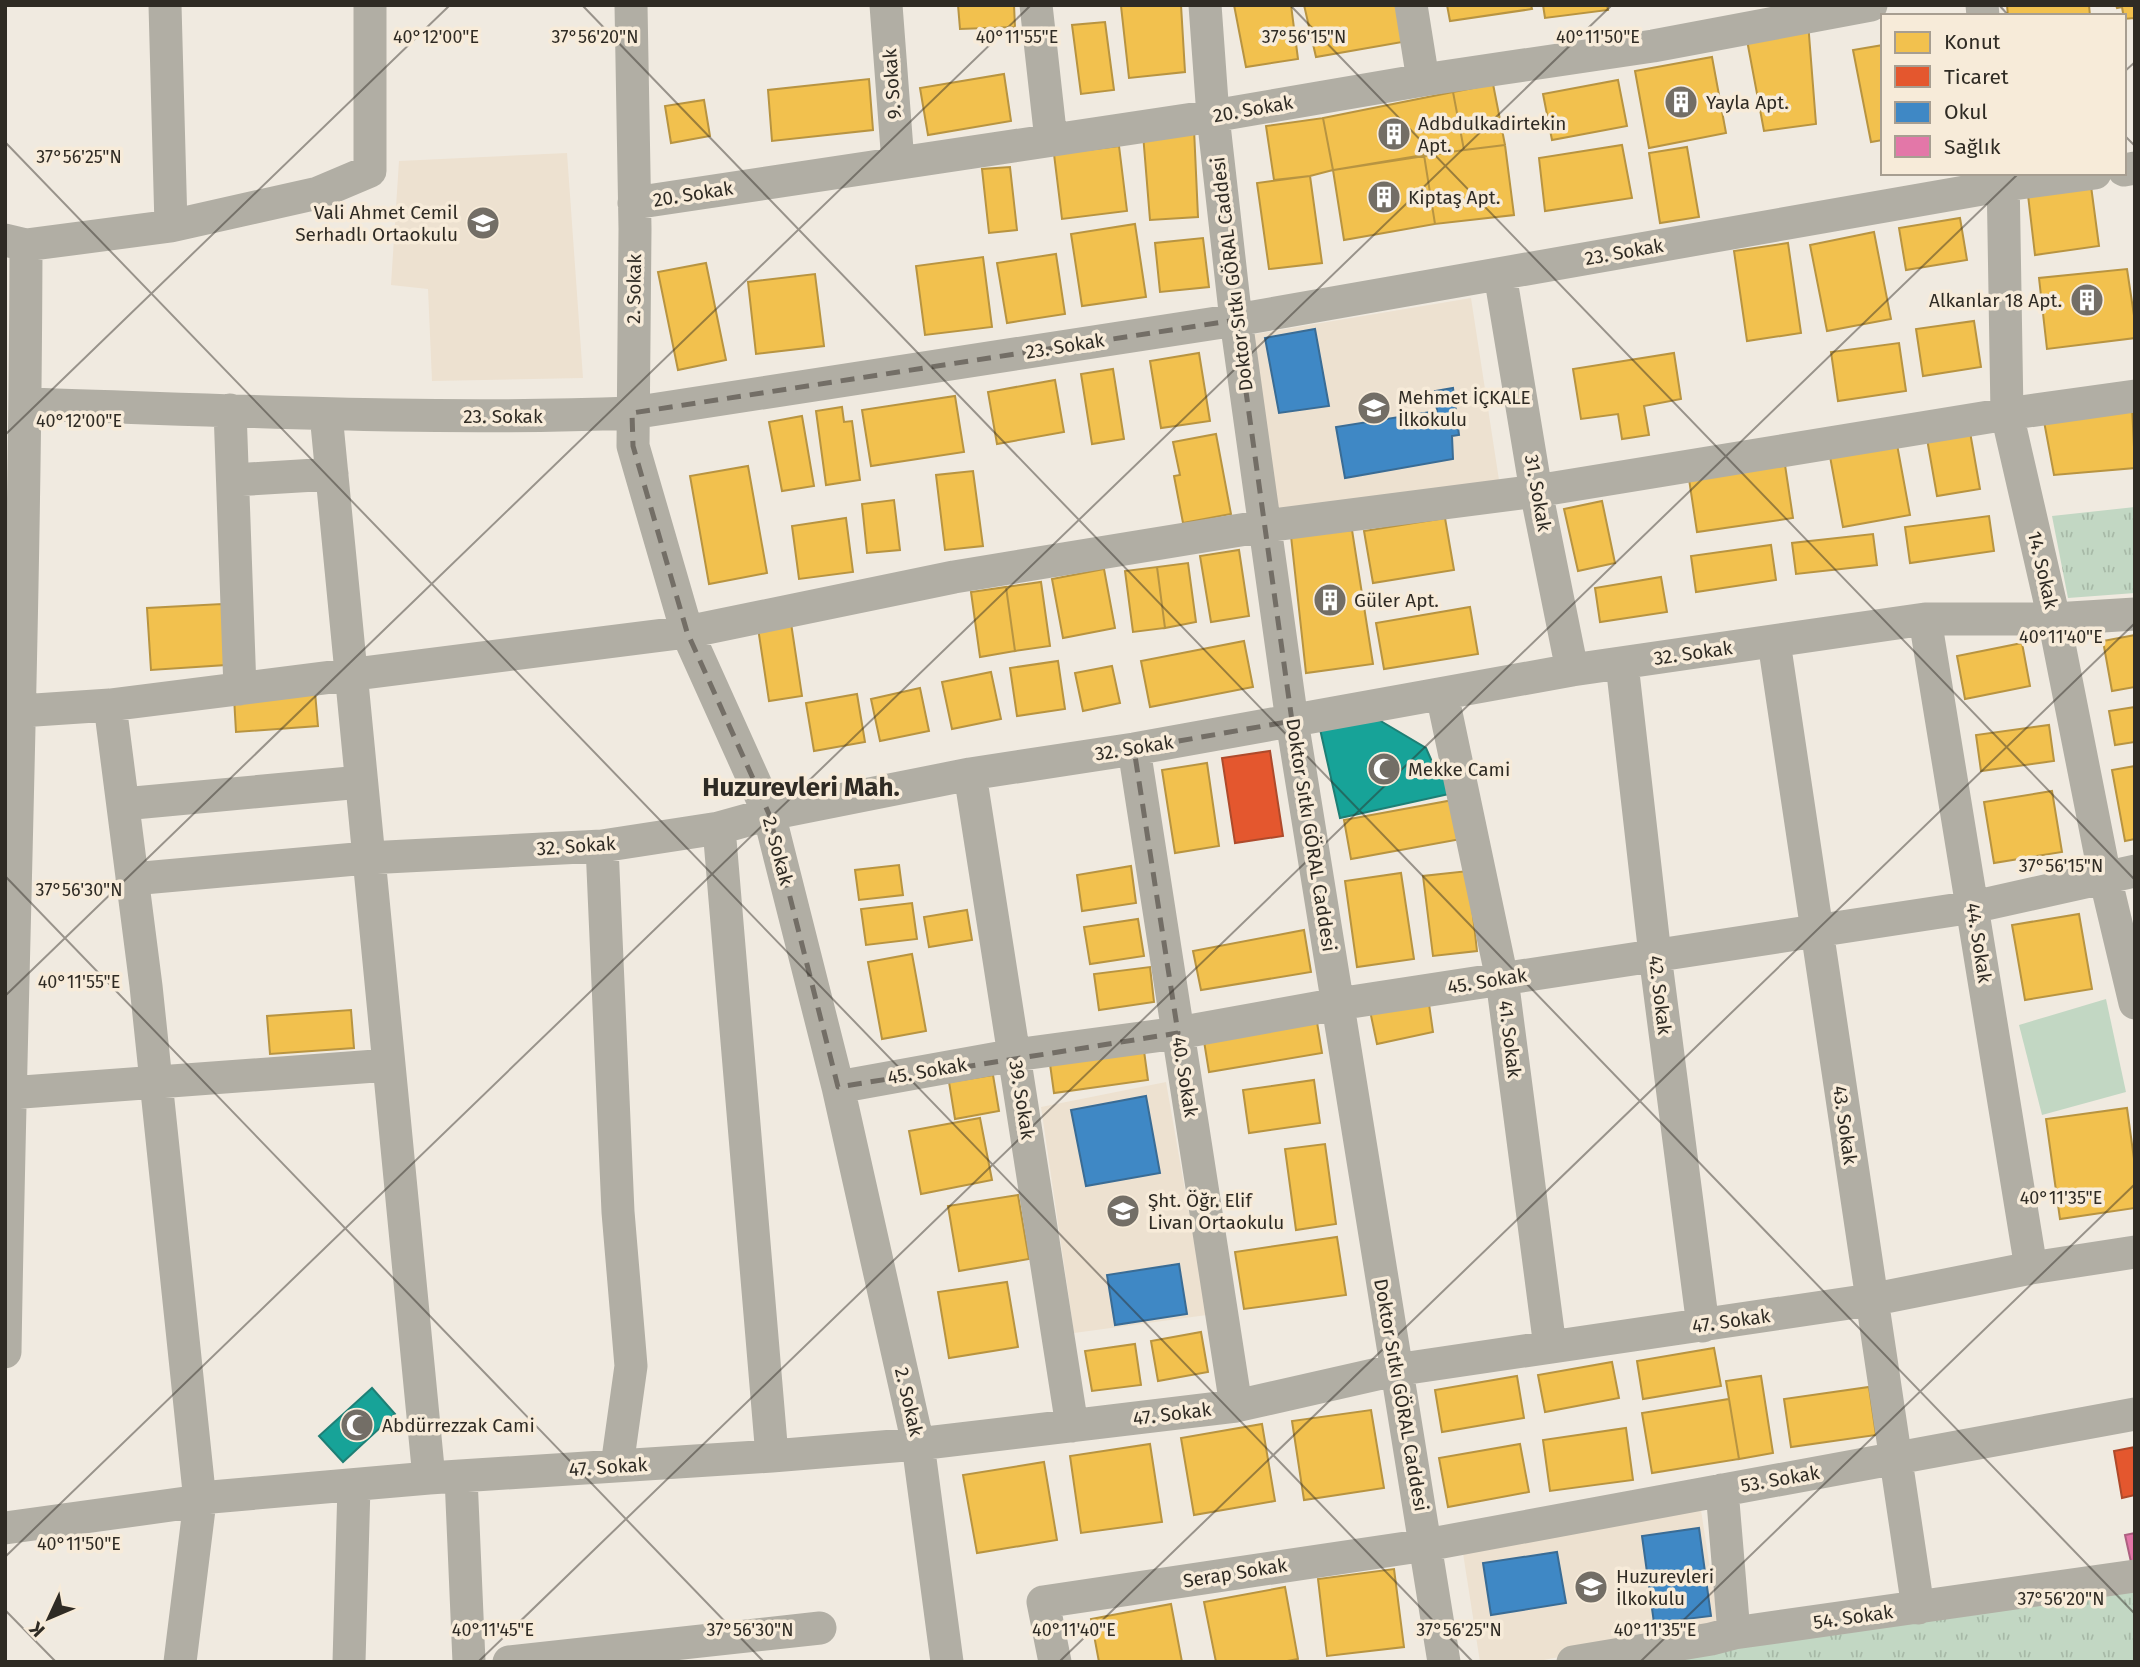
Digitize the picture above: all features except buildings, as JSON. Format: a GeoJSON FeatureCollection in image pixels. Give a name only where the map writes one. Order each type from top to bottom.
{"type":"FeatureCollection","features":[{"type":"Feature","properties":{"kind":"street"},"geometry":{"type":"LineString","coordinates":[[165,5],[171,226]]}},
{"type":"Feature","properties":{"kind":"street"},"geometry":{"type":"LineString","coordinates":[[5,1352],[26,404],[16,243],[171,226],[318,193],[370,171],[370,5]]}},
{"type":"Feature","properties":{"kind":"street","name":"2. Sokak"},"geometry":{"type":"LineString","coordinates":[[631,5],[634,203],[633,446],[687,632],[769,814],[838,1087],[918,1444],[947,1662]]}},
{"type":"Feature","properties":{"kind":"street","name":"9. Sokak"},"geometry":{"type":"LineString","coordinates":[[886,5],[898,163]]}},
{"type":"Feature","properties":{"kind":"street"},"geometry":{"type":"LineString","coordinates":[[1036,5],[1051,140]]}},
{"type":"Feature","properties":{"kind":"street","name":"Doktor Sıtkı GÖRAL Caddesi"},"geometry":{"type":"LineString","coordinates":[[1205,5],[1213,116],[1236,320],[1292,720],[1444,1662]]}},
{"type":"Feature","properties":{"kind":"street"},"geometry":{"type":"LineString","coordinates":[[1411,5],[1423,80]]}},
{"type":"Feature","properties":{"kind":"street","name":"20. Sokak"},"geometry":{"type":"LineString","coordinates":[[634,203],[1654,46],[1871,5]]}},
{"type":"Feature","properties":{"kind":"street","name":"23. Sokak"},"geometry":{"type":"LineString","coordinates":[[26,404],[326,414],[533,417],[632,413],[1236,320],[1500,274],[2004,179],[2065,175]]}},
{"type":"Feature","properties":{"kind":"street","name":"14. Sokak"},"geometry":{"type":"LineString","coordinates":[[2004,179],[2007,414],[2054,619],[2120,874],[2135,1003]]}},
{"type":"Feature","properties":{"kind":"street","name":"31. Sokak"},"geometry":{"type":"LineString","coordinates":[[1500,274],[1536,491],[1572,670]]}},
{"type":"Feature","properties":{"kind":"street"},"geometry":{"type":"LineString","coordinates":[[20,711],[110,705],[687,632],[954,577],[1265,526],[1536,491],[2007,414],[2135,396]]}},
{"type":"Feature","properties":{"kind":"street"},"geometry":{"type":"LineString","coordinates":[[230,410],[240,689]]}},
{"type":"Feature","properties":{"kind":"street"},"geometry":{"type":"LineString","coordinates":[[326,414],[429,1478]]}},
{"type":"Feature","properties":{"kind":"street"},"geometry":{"type":"LineString","coordinates":[[233,480],[332,474]]}},
{"type":"Feature","properties":{"kind":"street","name":"32. Sokak"},"geometry":{"type":"LineString","coordinates":[[132,879],[368,858],[602,846],[719,828],[769,814],[970,774],[1134,749],[1572,670],[1925,619],[2054,619],[2135,614]]}},
{"type":"Feature","properties":{"kind":"street","name":"44. Sokak"},"geometry":{"type":"LineString","coordinates":[[1925,619],[2031,1268]]}},
{"type":"Feature","properties":{"kind":"street","name":"43. Sokak"},"geometry":{"type":"LineString","coordinates":[[1774,642],[1918,1608]]}},
{"type":"Feature","properties":{"kind":"street","name":"42. Sokak"},"geometry":{"type":"LineString","coordinates":[[1622,664],[1655,956],[1703,1326]]}},
{"type":"Feature","properties":{"kind":"street","name":"41. Sokak"},"geometry":{"type":"LineString","coordinates":[[1441,694],[1502,979],[1550,1347]]}},
{"type":"Feature","properties":{"kind":"street"},"geometry":{"type":"LineString","coordinates":[[110,705],[156,1082],[200,1499],[180,1662]]}},
{"type":"Feature","properties":{"kind":"street","name":"40. Sokak"},"geometry":{"type":"LineString","coordinates":[[1134,749],[1236,1406]]}},
{"type":"Feature","properties":{"kind":"street","name":"39. Sokak"},"geometry":{"type":"LineString","coordinates":[[970,774],[1072,1426]]}},
{"type":"Feature","properties":{"kind":"street"},"geometry":{"type":"LineString","coordinates":[[122,804],[361,782]]}},
{"type":"Feature","properties":{"kind":"street"},"geometry":{"type":"LineString","coordinates":[[719,828],[772,1456]]}},
{"type":"Feature","properties":{"kind":"street"},"geometry":{"type":"LineString","coordinates":[[602,846],[618,1212],[631,1366],[617,1466]]}},
{"type":"Feature","properties":{"kind":"street","name":"45. Sokak"},"geometry":{"type":"LineString","coordinates":[[838,1087],[1015,1055],[1178,1033],[1338,1004],[1973,907],[2120,874]]}},
{"type":"Feature","properties":{"kind":"street"},"geometry":{"type":"LineString","coordinates":[[9,1093],[389,1065]]}},
{"type":"Feature","properties":{"kind":"street","name":"47. Sokak"},"geometry":{"type":"LineString","coordinates":[[5,1528],[200,1499],[429,1478],[918,1444],[1236,1406],[1395,1370],[1870,1300],[2031,1268],[2135,1252]]}},
{"type":"Feature","properties":{"kind":"street","name":"53. Sokak"},"geometry":{"type":"LineString","coordinates":[[1426,1545],[2135,1414]]}},
{"type":"Feature","properties":{"kind":"street"},"geometry":{"type":"LineString","coordinates":[[461,1477],[470,1662]]}},
{"type":"Feature","properties":{"kind":"street"},"geometry":{"type":"LineString","coordinates":[[349,1662],[354,1486]]}},
{"type":"Feature","properties":{"kind":"street"},"geometry":{"type":"LineString","coordinates":[[1722,1490],[1734,1633]]}},
{"type":"Feature","properties":{"kind":"street","name":"Serap Sokak"},"geometry":{"type":"LineString","coordinates":[[1055,1662],[1044,1602],[1426,1545]]}},
{"type":"Feature","properties":{"kind":"street","name":"54. Sokak"},"geometry":{"type":"LineString","coordinates":[[1573,1662],[1734,1633],[2135,1576]]}},
{"type":"Feature","properties":{"kind":"street"},"geometry":{"type":"LineString","coordinates":[[509,1662],[709,1651],[820,1628]]}},
{"type":"Feature","properties":{"kind":"highlighted area"},"geometry":{"type":"Polygon","coordinates":[[[1236,320],[1292,721],[1134,749],[1178,1033],[838,1087],[769,814],[687,632],[633,446],[632,413],[1236,320]]]}},
{"type":"Feature","properties":{"kind":"shaded area","name":"Vali Ahmet Cemil Serhadlı Ortaokulu"},"geometry":{"type":"Polygon","coordinates":[[[567,153],[583,378],[432,381],[428,289],[391,285],[399,161],[567,153]]]}},
{"type":"Feature","properties":{"kind":"shaded area","name":"Mehmet İÇKALE İlkokulu"},"geometry":{"type":"Polygon","coordinates":[[[1471,298],[1499,480],[1276,516],[1249,335],[1471,298]]]}},
{"type":"Feature","properties":{"kind":"shaded area","name":"Şht. Öğr. Elif Livan Ortaokulu"},"geometry":{"type":"Polygon","coordinates":[[[1166,1082],[1207,1315],[1074,1333],[1041,1107],[1166,1082]]]}},
{"type":"Feature","properties":{"kind":"shaded area","name":"Huzurevleri İlkokulu"},"geometry":{"type":"Polygon","coordinates":[[[1701,1510],[1719,1627],[1533,1662],[1480,1662],[1462,1547],[1701,1510]]]}},
{"type":"Feature","properties":{"kind":"green space"},"geometry":{"type":"Polygon","coordinates":[[[2135,507],[2135,593],[2068,598],[2052,516],[2135,507]]]}},
{"type":"Feature","properties":{"kind":"green space"},"geometry":{"type":"Polygon","coordinates":[[[2106,999],[2126,1092],[2042,1115],[2019,1025],[2106,999]]]}},
{"type":"Feature","properties":{"kind":"green space"},"geometry":{"type":"Polygon","coordinates":[[[2135,1590],[2135,1662],[1638,1662],[2135,1590]]]}},
{"type":"Feature","properties":{"kind":"place","name":"Yayla Apt."},"geometry":{"type":"Point","coordinates":[1681,102]}},
{"type":"Feature","properties":{"kind":"place","name":"Adbdulkadirtekin Apt."},"geometry":{"type":"Point","coordinates":[1394,134]}},
{"type":"Feature","properties":{"kind":"place","name":"Kiptaş Apt."},"geometry":{"type":"Point","coordinates":[1384,197]}},
{"type":"Feature","properties":{"kind":"place","name":"Vali Ahmet Cemil Serhadlı Ortaokulu"},"geometry":{"type":"Point","coordinates":[483,223]}},
{"type":"Feature","properties":{"kind":"place","name":"Alkanlar 18 Apt."},"geometry":{"type":"Point","coordinates":[2087,300]}},
{"type":"Feature","properties":{"kind":"place","name":"Mehmet İÇKALE İlkokulu"},"geometry":{"type":"Point","coordinates":[1374,408]}},
{"type":"Feature","properties":{"kind":"place","name":"Güler Apt."},"geometry":{"type":"Point","coordinates":[1330,600]}},
{"type":"Feature","properties":{"kind":"place","name":"Mekke Cami"},"geometry":{"type":"Point","coordinates":[1384,769]}},
{"type":"Feature","properties":{"kind":"place","name":"Şht. Öğr. Elif Livan Ortaokulu"},"geometry":{"type":"Point","coordinates":[1123,1211]}},
{"type":"Feature","properties":{"kind":"place","name":"Abdürrezzak Cami"},"geometry":{"type":"Point","coordinates":[357,1425]}},
{"type":"Feature","properties":{"kind":"place","name":"Huzurevleri İlkokulu"},"geometry":{"type":"Point","coordinates":[1591,1587]}},
{"type":"Feature","properties":{"kind":"district","name":"Huzurevleri Mah."},"geometry":{"type":"Point","coordinates":[801,787]}}]}
